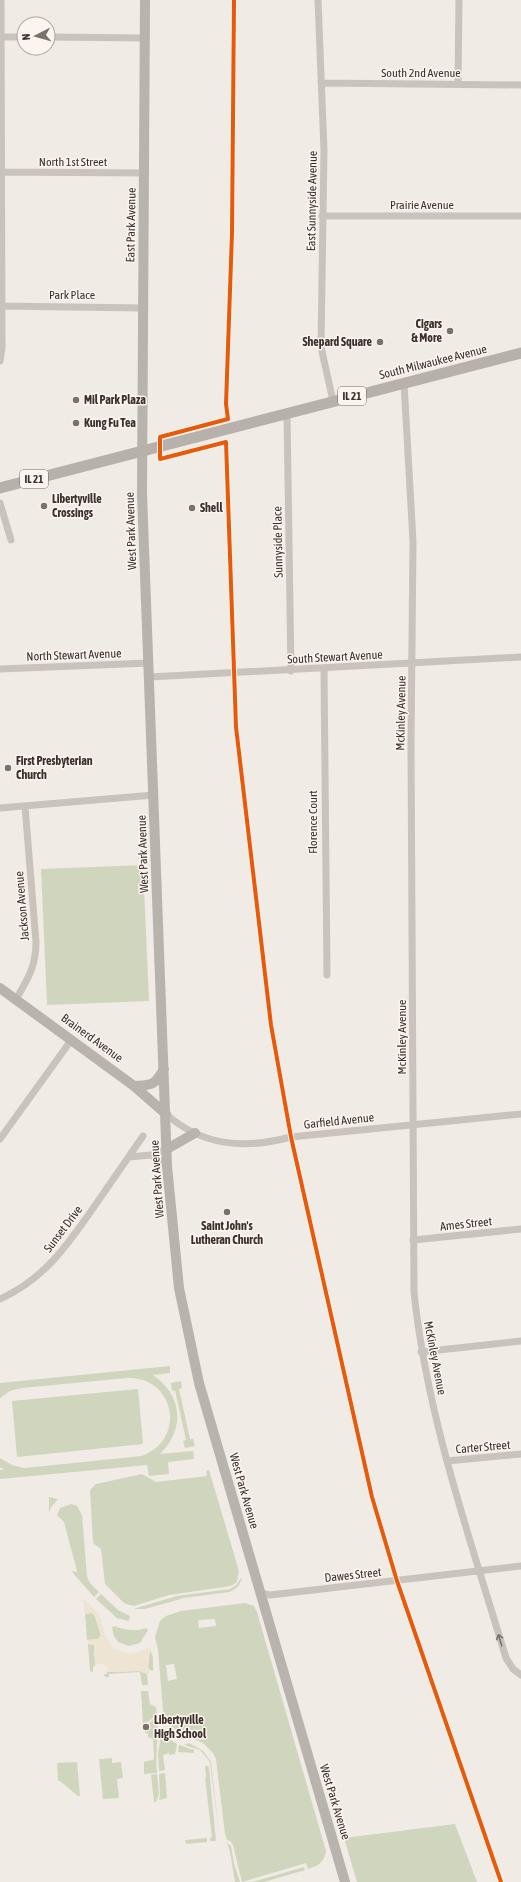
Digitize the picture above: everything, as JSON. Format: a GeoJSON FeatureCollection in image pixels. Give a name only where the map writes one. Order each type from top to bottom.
{"type":"FeatureCollection","features":[{"type":"Feature","properties":{"kind":"main road","name":"East Park Avenue"},"geometry":{"type":"LineString","coordinates":[[143,450],[145,0]]}},
{"type":"Feature","properties":{"kind":"main road","name":"South Milwaukee Avenue"},"geometry":{"type":"LineString","coordinates":[[143,450],[521,353]]}},
{"type":"Feature","properties":{"kind":"main road","name":"IL 21"},"geometry":{"type":"LineString","coordinates":[[0,488],[143,450]]}},
{"type":"Feature","properties":{"kind":"main road","name":"West Park Avenue"},"geometry":{"type":"LineString","coordinates":[[143,450],[142,494],[167,1166],[179,1288],[198,1379],[345,1882]]}},
{"type":"Feature","properties":{"kind":"main road","name":"Brainerd Avenue"},"geometry":{"type":"LineString","coordinates":[[0,988],[72,1039],[134,1086],[166,1114]]}},
{"type":"Feature","properties":{"kind":"main road"},"geometry":{"type":"LineString","coordinates":[[134,1086],[153,1084],[158,1081],[164,1069]]}},
{"type":"Feature","properties":{"kind":"main road"},"geometry":{"type":"LineString","coordinates":[[167,1149],[195,1133]]}},
{"type":"Feature","properties":{"kind":"street"},"geometry":{"type":"LineString","coordinates":[[0,361],[2,348],[1,0]]}},
{"type":"Feature","properties":{"kind":"street","name":"East Sunnyside Avenue"},"geometry":{"type":"LineString","coordinates":[[318,0],[324,150],[321,347],[333,401]]}},
{"type":"Feature","properties":{"kind":"street"},"geometry":{"type":"LineString","coordinates":[[458,84],[459,0]]}},
{"type":"Feature","properties":{"kind":"street"},"geometry":{"type":"LineString","coordinates":[[1,36],[16,37]]}},
{"type":"Feature","properties":{"kind":"street"},"geometry":{"type":"LineString","coordinates":[[56,37],[146,38]]}},
{"type":"Feature","properties":{"kind":"street","name":"South 2nd Avenue"},"geometry":{"type":"LineString","coordinates":[[321,83],[521,85]]}},
{"type":"Feature","properties":{"kind":"street","name":"North 1st Street"},"geometry":{"type":"LineString","coordinates":[[1,172],[145,173]]}},
{"type":"Feature","properties":{"kind":"street","name":"Prairie Avenue"},"geometry":{"type":"LineString","coordinates":[[322,216],[521,216]]}},
{"type":"Feature","properties":{"kind":"street","name":"Park Place"},"geometry":{"type":"LineString","coordinates":[[1,306],[143,308]]}},
{"type":"Feature","properties":{"kind":"street","name":"McKinley Avenue"},"geometry":{"type":"LineString","coordinates":[[404,383],[413,541],[413,664],[411,745],[414,1292],[421,1352],[457,1501],[506,1658],[513,1669],[520,1674]]}},
{"type":"Feature","properties":{"kind":"street","name":"Sunnyside Place"},"geometry":{"type":"LineString","coordinates":[[288,413],[291,671]]}},
{"type":"Feature","properties":{"kind":"street"},"geometry":{"type":"LineString","coordinates":[[0,503],[11,540]]}},
{"type":"Feature","properties":{"kind":"street","name":"South Stewart Avenue"},"geometry":{"type":"LineString","coordinates":[[150,678],[521,657]]}},
{"type":"Feature","properties":{"kind":"street","name":"North Stewart Avenue"},"geometry":{"type":"LineString","coordinates":[[0,669],[149,663]]}},
{"type":"Feature","properties":{"kind":"street","name":"Florence Court"},"geometry":{"type":"LineString","coordinates":[[324,669],[327,974]]}},
{"type":"Feature","properties":{"kind":"street"},"geometry":{"type":"LineString","coordinates":[[0,808],[154,795]]}},
{"type":"Feature","properties":{"kind":"street","name":"Jackson Avenue"},"geometry":{"type":"LineString","coordinates":[[16,1000],[34,967],[36,956],[24,806]]}},
{"type":"Feature","properties":{"kind":"street"},"geometry":{"type":"LineString","coordinates":[[0,1139],[72,1039]]}},
{"type":"Feature","properties":{"kind":"street","name":"Garfield Avenue"},"geometry":{"type":"LineString","coordinates":[[166,1114],[175,1122],[195,1133],[214,1140],[235,1144],[267,1143],[291,1137],[521,1114]]}},
{"type":"Feature","properties":{"kind":"street","name":"Sunset Drive"},"geometry":{"type":"LineString","coordinates":[[0,1299],[21,1288],[36,1277],[60,1255],[143,1136]]}},
{"type":"Feature","properties":{"kind":"street"},"geometry":{"type":"LineString","coordinates":[[128,1157],[151,1155],[167,1149]]}},
{"type":"Feature","properties":{"kind":"street"},"geometry":{"type":"LineString","coordinates":[[151,1155],[167,1166]]}},
{"type":"Feature","properties":{"kind":"street","name":"Ames Street"},"geometry":{"type":"LineString","coordinates":[[413,1240],[521,1229]]}},
{"type":"Feature","properties":{"kind":"street"},"geometry":{"type":"LineString","coordinates":[[421,1352],[521,1342]]}},
{"type":"Feature","properties":{"kind":"street","name":"Carter Street"},"geometry":{"type":"LineString","coordinates":[[447,1461],[521,1454]]}},
{"type":"Feature","properties":{"kind":"street","name":"Dawes Street"},"geometry":{"type":"LineString","coordinates":[[260,1593],[270,1595],[521,1566]]}},
{"type":"Feature","properties":{"kind":"green space"},"geometry":{"type":"Polygon","coordinates":[[[143,865],[149,1001],[47,1005],[41,869],[143,865]]]}},
{"type":"Feature","properties":{"kind":"green space"},"geometry":{"type":"Polygon","coordinates":[[[170,1366],[170,1373],[153,1375],[163,1383],[170,1392],[175,1402],[177,1412],[177,1423],[174,1434],[160,1454],[193,1451],[194,1459],[168,1462],[169,1474],[149,1476],[147,1465],[0,1479],[0,1470],[4,1470],[0,1467],[0,1458],[12,1465],[24,1468],[142,1456],[156,1448],[165,1436],[170,1423],[169,1410],[165,1397],[156,1387],[143,1380],[127,1378],[22,1388],[10,1391],[0,1398],[0,1383],[170,1366]]]}},
{"type":"Feature","properties":{"kind":"green space"},"geometry":{"type":"Polygon","coordinates":[[[181,1381],[182,1388],[179,1389],[190,1439],[193,1439],[195,1446],[185,1448],[183,1441],[186,1440],[175,1390],[172,1391],[171,1383],[181,1381]]]}},
{"type":"Feature","properties":{"kind":"green space"},"geometry":{"type":"Polygon","coordinates":[[[138,1389],[143,1444],[17,1457],[12,1401],[138,1389]]]}},
{"type":"Feature","properties":{"kind":"green space"},"geometry":{"type":"Polygon","coordinates":[[[209,1470],[239,1571],[237,1582],[231,1586],[169,1595],[134,1606],[126,1604],[105,1584],[101,1549],[93,1543],[90,1490],[96,1484],[142,1474],[156,1482],[207,1476],[206,1471],[209,1470]]]}},
{"type":"Feature","properties":{"kind":"green space"},"geometry":{"type":"Polygon","coordinates":[[[49,1497],[58,1499],[51,1507],[49,1513],[49,1497]]]}},
{"type":"Feature","properties":{"kind":"green space"},"geometry":{"type":"Polygon","coordinates":[[[71,1504],[77,1506],[82,1515],[87,1577],[90,1583],[99,1592],[94,1597],[72,1572],[77,1571],[64,1522],[57,1515],[60,1508],[71,1504]]]}},
{"type":"Feature","properties":{"kind":"green space"},"geometry":{"type":"Polygon","coordinates":[[[241,1578],[241,1581],[237,1587],[229,1592],[184,1598],[145,1609],[133,1609],[177,1596],[230,1589],[236,1585],[241,1578]]]}},
{"type":"Feature","properties":{"kind":"green space"},"geometry":{"type":"Polygon","coordinates":[[[101,1594],[118,1610],[130,1616],[129,1621],[117,1618],[96,1599],[101,1594]]]}},
{"type":"Feature","properties":{"kind":"green space"},"geometry":{"type":"Polygon","coordinates":[[[245,1603],[254,1606],[326,1851],[322,1861],[315,1866],[308,1869],[306,1863],[242,1882],[233,1845],[227,1840],[225,1834],[216,1759],[213,1753],[203,1743],[179,1732],[167,1723],[163,1710],[158,1650],[155,1637],[160,1621],[166,1616],[181,1611],[245,1603]],[[215,1619],[198,1620],[199,1628],[216,1626],[215,1619]],[[174,1664],[166,1665],[168,1681],[177,1679],[174,1664]]]}},
{"type":"Feature","properties":{"kind":"green space"},"geometry":{"type":"Polygon","coordinates":[[[92,1613],[97,1619],[101,1636],[98,1639],[87,1640],[85,1614],[92,1613]]]}},
{"type":"Feature","properties":{"kind":"green space"},"geometry":{"type":"Polygon","coordinates":[[[114,1626],[130,1630],[146,1628],[148,1630],[140,1643],[129,1646],[118,1642],[114,1636],[112,1627],[114,1626]]]}},
{"type":"Feature","properties":{"kind":"green space"},"geometry":{"type":"Polygon","coordinates":[[[88,1644],[94,1645],[95,1666],[93,1667],[93,1672],[90,1671],[88,1644]]]}},
{"type":"Feature","properties":{"kind":"green space"},"geometry":{"type":"Polygon","coordinates":[[[150,1650],[153,1657],[153,1671],[148,1669],[150,1650]]]}},
{"type":"Feature","properties":{"kind":"green space"},"geometry":{"type":"Polygon","coordinates":[[[139,1671],[147,1674],[148,1685],[142,1685],[140,1672],[109,1674],[109,1677],[105,1677],[104,1674],[107,1674],[107,1672],[139,1671]]]}},
{"type":"Feature","properties":{"kind":"green space"},"geometry":{"type":"Polygon","coordinates":[[[141,1691],[148,1691],[150,1704],[156,1707],[157,1715],[145,1724],[143,1724],[141,1691]]]}},
{"type":"Feature","properties":{"kind":"green space"},"geometry":{"type":"Polygon","coordinates":[[[157,1717],[157,1773],[144,1774],[144,1761],[146,1762],[153,1760],[154,1758],[153,1739],[148,1737],[148,1733],[145,1733],[145,1727],[148,1727],[148,1724],[157,1717]]]}},
{"type":"Feature","properties":{"kind":"green space"},"geometry":{"type":"Polygon","coordinates":[[[161,1734],[177,1744],[175,1754],[169,1755],[169,1753],[163,1755],[165,1770],[159,1771],[158,1754],[161,1734]]]}},
{"type":"Feature","properties":{"kind":"green space"},"geometry":{"type":"Polygon","coordinates":[[[189,1743],[203,1751],[211,1762],[220,1841],[210,1762],[200,1750],[184,1745],[189,1743]]]}},
{"type":"Feature","properties":{"kind":"green space"},"geometry":{"type":"Polygon","coordinates":[[[179,1745],[194,1750],[194,1753],[178,1752],[179,1745]]]}},
{"type":"Feature","properties":{"kind":"green space"},"geometry":{"type":"Polygon","coordinates":[[[112,1758],[112,1763],[121,1762],[123,1778],[117,1779],[119,1798],[103,1799],[99,1759],[112,1758]]]}},
{"type":"Feature","properties":{"kind":"green space"},"geometry":{"type":"Polygon","coordinates":[[[77,1762],[80,1796],[58,1781],[57,1763],[77,1762]]]}},
{"type":"Feature","properties":{"kind":"green space"},"geometry":{"type":"Polygon","coordinates":[[[205,1766],[208,1766],[209,1768],[216,1841],[210,1841],[210,1838],[212,1837],[205,1766]]]}},
{"type":"Feature","properties":{"kind":"green space"},"geometry":{"type":"Polygon","coordinates":[[[165,1773],[167,1798],[159,1800],[159,1774],[165,1773]]]}},
{"type":"Feature","properties":{"kind":"green space"},"geometry":{"type":"Polygon","coordinates":[[[157,1774],[159,1794],[156,1802],[154,1802],[151,1775],[157,1774]]]}},
{"type":"Feature","properties":{"kind":"green space"},"geometry":{"type":"Polygon","coordinates":[[[455,1824],[477,1882],[357,1882],[344,1838],[455,1824]]]}},
{"type":"Feature","properties":{"kind":"green space"},"geometry":{"type":"Polygon","coordinates":[[[207,1838],[207,1842],[186,1844],[185,1840],[207,1838]]]}},
{"type":"Feature","properties":{"kind":"green space"},"geometry":{"type":"Polygon","coordinates":[[[227,1843],[231,1846],[234,1864],[240,1882],[235,1882],[227,1843]]]}},
{"type":"Feature","properties":{"kind":"green space"},"geometry":{"type":"Polygon","coordinates":[[[304,1867],[305,1870],[264,1882],[252,1882],[304,1867]]]}},
{"type":"Feature","properties":{"kind":"shaded area"},"geometry":{"type":"Polygon","coordinates":[[[83,1598],[99,1614],[106,1637],[114,1649],[130,1654],[149,1648],[149,1674],[139,1671],[107,1672],[109,1668],[107,1668],[106,1665],[103,1666],[103,1664],[96,1664],[95,1666],[94,1645],[88,1644],[87,1640],[98,1639],[101,1635],[94,1615],[92,1613],[85,1614],[83,1598]]]}},
{"type":"Feature","properties":{"kind":"cycle path"},"geometry":{"type":"LineString","coordinates":[[234,0],[232,233],[226,404],[228,419],[160,437],[160,459],[226,442],[236,727],[271,1025],[291,1137],[372,1497],[397,1581],[501,1882]]}},
{"type":"Feature","properties":{"kind":"place","name":"Cigars & More"},"geometry":{"type":"Point","coordinates":[450,331]}},
{"type":"Feature","properties":{"kind":"place","name":"Shepard Square"},"geometry":{"type":"Point","coordinates":[380,342]}},
{"type":"Feature","properties":{"kind":"place","name":"Mil Park Plaza"},"geometry":{"type":"Point","coordinates":[76,400]}},
{"type":"Feature","properties":{"kind":"place","name":"Kung Fu Tea"},"geometry":{"type":"Point","coordinates":[76,423]}},
{"type":"Feature","properties":{"kind":"place","name":"Libertyville Crossings"},"geometry":{"type":"Point","coordinates":[44,506]}},
{"type":"Feature","properties":{"kind":"place","name":"Shell"},"geometry":{"type":"Point","coordinates":[192,508]}},
{"type":"Feature","properties":{"kind":"place","name":"First Presbyterian Church"},"geometry":{"type":"Point","coordinates":[8,768]}},
{"type":"Feature","properties":{"kind":"place","name":"Saint John's Lutheran Church"},"geometry":{"type":"Point","coordinates":[227,1212]}},
{"type":"Feature","properties":{"kind":"place","name":"Libertyville High School"},"geometry":{"type":"Point","coordinates":[146,1727]}}]}
